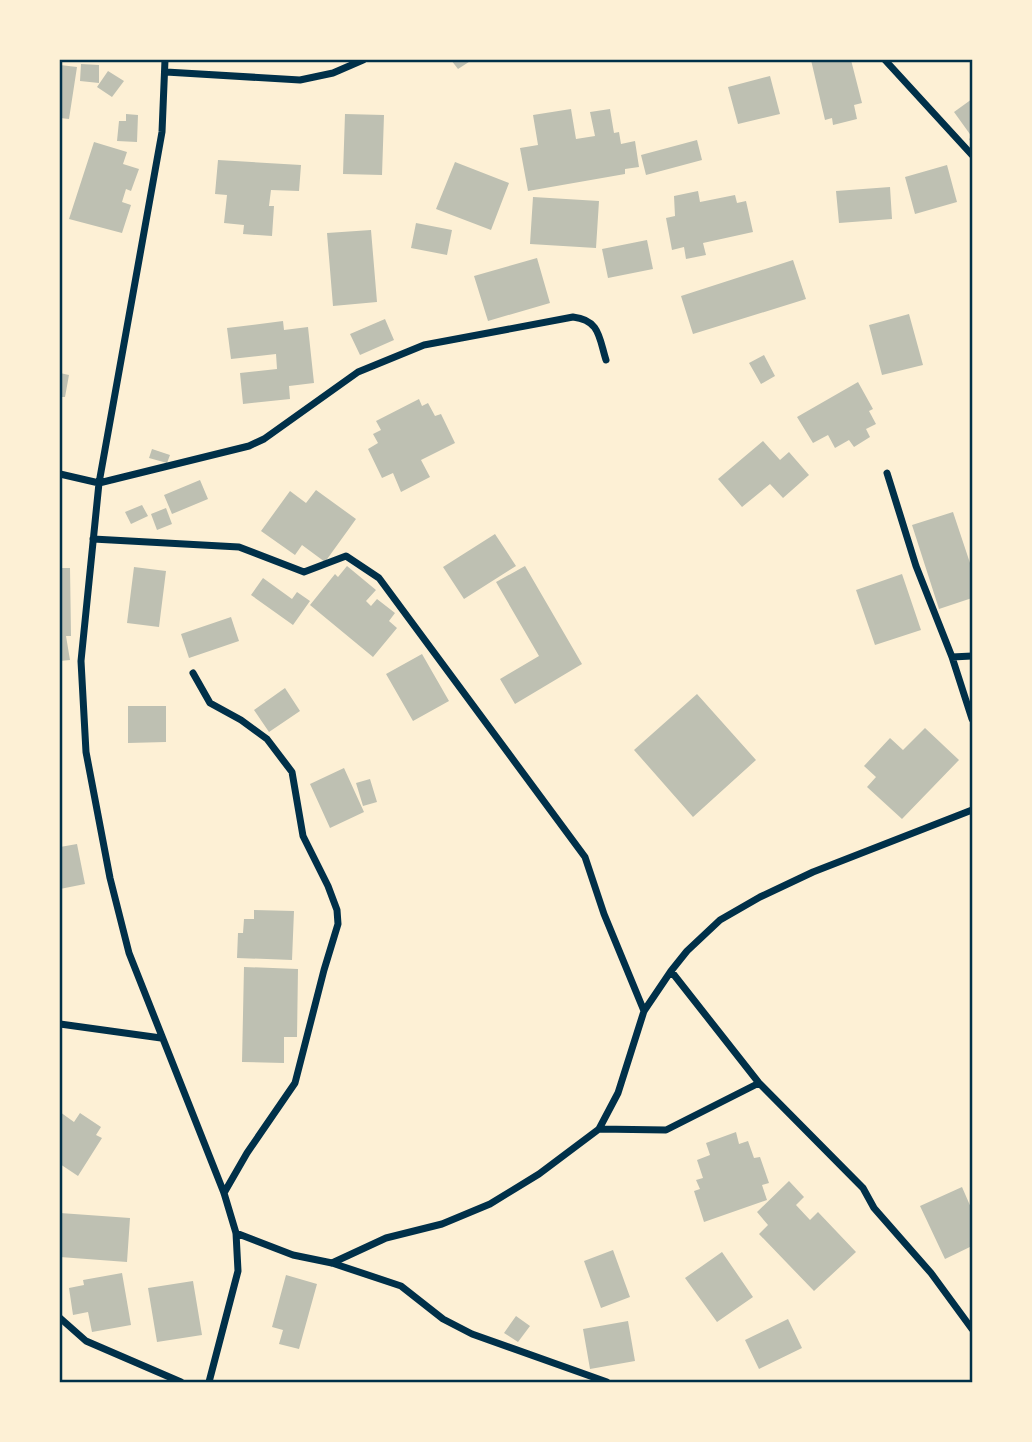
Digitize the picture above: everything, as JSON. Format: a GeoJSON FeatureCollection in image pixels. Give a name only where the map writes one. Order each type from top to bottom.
{"type":"FeatureCollection","features":[{"type":"Feature","properties":{"kind":"street"},"geometry":{"type":"LineString","coordinates":[[165,60],[162,132],[99,483],[81,661],[86,752],[110,878],[129,953],[224,1193],[236,1233],[238,1271],[209,1382]]}},
{"type":"Feature","properties":{"kind":"street"},"geometry":{"type":"LineString","coordinates":[[166,72],[300,80],[333,73],[363,60]]}},
{"type":"Feature","properties":{"kind":"street"},"geometry":{"type":"LineString","coordinates":[[885,60],[972,155]]}},
{"type":"Feature","properties":{"kind":"street"},"geometry":{"type":"LineString","coordinates":[[60,474],[99,483],[250,446],[264,439],[358,372],[436,341],[573,317],[586,319],[595,326],[606,360]]}},
{"type":"Feature","properties":{"kind":"street"},"geometry":{"type":"LineString","coordinates":[[887,473],[912,555],[952,657],[972,719]]}},
{"type":"Feature","properties":{"kind":"street"},"geometry":{"type":"LineString","coordinates":[[93,539],[239,547],[304,572],[346,556],[379,579],[585,857],[604,914],[644,1011]]}},
{"type":"Feature","properties":{"kind":"street"},"geometry":{"type":"LineString","coordinates":[[952,657],[972,656]]}},
{"type":"Feature","properties":{"kind":"street"},"geometry":{"type":"LineString","coordinates":[[193,673],[210,703],[267,738],[292,772],[303,836],[328,886],[337,910],[338,924],[295,1083],[247,1153],[224,1193]]}},
{"type":"Feature","properties":{"kind":"street"},"geometry":{"type":"LineString","coordinates":[[332,1263],[386,1238],[442,1224],[490,1204],[539,1174],[599,1129],[618,1093],[644,1011],[687,951],[720,920],[760,897],[814,872],[972,810]]}},
{"type":"Feature","properties":{"kind":"street"},"geometry":{"type":"LineString","coordinates":[[671,971],[759,1083],[863,1188],[874,1208],[931,1273],[972,1329]]}},
{"type":"Feature","properties":{"kind":"street"},"geometry":{"type":"LineString","coordinates":[[60,1024],[161,1038]]}},
{"type":"Feature","properties":{"kind":"street"},"geometry":{"type":"LineString","coordinates":[[599,1129],[666,1130],[759,1083]]}},
{"type":"Feature","properties":{"kind":"street"},"geometry":{"type":"LineString","coordinates":[[236,1233],[293,1255],[332,1263],[401,1286],[443,1319],[472,1334],[607,1382]]}},
{"type":"Feature","properties":{"kind":"street"},"geometry":{"type":"LineString","coordinates":[[60,1318],[86,1341],[181,1382]]}},
{"type":"Feature","properties":{"kind":"building"},"geometry":{"type":"Polygon","coordinates":[[[451,60],[472,60],[458,69],[451,60]]]}},
{"type":"Feature","properties":{"kind":"building"},"geometry":{"type":"Polygon","coordinates":[[[811,60],[851,60],[862,103],[854,105],[857,119],[833,125],[832,118],[825,120],[811,60]]]}},
{"type":"Feature","properties":{"kind":"building"},"geometry":{"type":"Polygon","coordinates":[[[81,64],[99,65],[99,83],[80,81],[81,64]]]}},
{"type":"Feature","properties":{"kind":"building"},"geometry":{"type":"Polygon","coordinates":[[[60,65],[77,67],[69,119],[60,118],[60,65]]]}},
{"type":"Feature","properties":{"kind":"building"},"geometry":{"type":"Polygon","coordinates":[[[108,71],[124,81],[112,97],[97,87],[108,71]]]}},
{"type":"Feature","properties":{"kind":"building"},"geometry":{"type":"Polygon","coordinates":[[[770,76],[780,114],[738,124],[728,87],[770,76]]]}},
{"type":"Feature","properties":{"kind":"building"},"geometry":{"type":"Polygon","coordinates":[[[972,99],[972,137],[954,112],[972,99]]]}},
{"type":"Feature","properties":{"kind":"building"},"geometry":{"type":"Polygon","coordinates":[[[571,109],[576,139],[595,136],[590,112],[610,109],[614,133],[619,132],[621,144],[635,141],[639,167],[625,169],[625,174],[528,191],[520,148],[538,145],[533,115],[571,109]]]}},
{"type":"Feature","properties":{"kind":"building"},"geometry":{"type":"Polygon","coordinates":[[[126,114],[138,115],[137,142],[117,141],[119,121],[126,121],[126,114]]]}},
{"type":"Feature","properties":{"kind":"building"},"geometry":{"type":"Polygon","coordinates":[[[345,114],[384,115],[382,175],[343,174],[345,114]]]}},
{"type":"Feature","properties":{"kind":"building"},"geometry":{"type":"Polygon","coordinates":[[[697,140],[702,160],[646,175],[641,155],[697,140]]]}},
{"type":"Feature","properties":{"kind":"building"},"geometry":{"type":"Polygon","coordinates":[[[94,142],[127,152],[123,164],[139,169],[131,191],[126,189],[122,202],[131,205],[122,233],[69,219],[94,142]]]}},
{"type":"Feature","properties":{"kind":"building"},"geometry":{"type":"Polygon","coordinates":[[[218,160],[301,165],[299,191],[271,190],[269,206],[274,206],[272,236],[243,234],[244,225],[224,223],[227,195],[215,194],[218,160]]]}},
{"type":"Feature","properties":{"kind":"building"},"geometry":{"type":"Polygon","coordinates":[[[455,162],[509,183],[491,230],[436,209],[455,162]]]}},
{"type":"Feature","properties":{"kind":"building"},"geometry":{"type":"Polygon","coordinates":[[[947,165],[957,202],[915,214],[905,177],[947,165]]]}},
{"type":"Feature","properties":{"kind":"building"},"geometry":{"type":"Polygon","coordinates":[[[890,187],[892,219],[839,223],[836,191],[890,187]]]}},
{"type":"Feature","properties":{"kind":"building"},"geometry":{"type":"Polygon","coordinates":[[[698,191],[700,202],[735,195],[737,203],[746,201],[753,232],[703,243],[706,255],[686,259],[684,247],[672,250],[666,218],[675,216],[674,196],[698,191]]]}},
{"type":"Feature","properties":{"kind":"building"},"geometry":{"type":"Polygon","coordinates":[[[533,197],[599,201],[596,248],[530,244],[533,197]]]}},
{"type":"Feature","properties":{"kind":"building"},"geometry":{"type":"Polygon","coordinates":[[[416,223],[452,230],[447,255],[411,248],[416,223]]]}},
{"type":"Feature","properties":{"kind":"building"},"geometry":{"type":"Polygon","coordinates":[[[371,230],[377,302],[333,306],[327,233],[371,230]]]}},
{"type":"Feature","properties":{"kind":"building"},"geometry":{"type":"Polygon","coordinates":[[[647,240],[653,269],[608,278],[602,249],[647,240]]]}},
{"type":"Feature","properties":{"kind":"building"},"geometry":{"type":"Polygon","coordinates":[[[537,258],[550,303],[488,321],[474,276],[537,258]]]}},
{"type":"Feature","properties":{"kind":"building"},"geometry":{"type":"Polygon","coordinates":[[[793,260],[806,299],[693,334],[681,296],[793,260]]]}},
{"type":"Feature","properties":{"kind":"building"},"geometry":{"type":"Polygon","coordinates":[[[909,314],[923,365],[882,375],[869,325],[909,314]]]}},
{"type":"Feature","properties":{"kind":"building"},"geometry":{"type":"Polygon","coordinates":[[[385,319],[394,340],[360,355],[350,334],[385,319]]]}},
{"type":"Feature","properties":{"kind":"building"},"geometry":{"type":"Polygon","coordinates":[[[283,321],[284,330],[308,327],[314,383],[289,386],[290,399],[243,404],[240,373],[277,369],[276,354],[231,359],[227,328],[283,321]]]}},
{"type":"Feature","properties":{"kind":"building"},"geometry":{"type":"Polygon","coordinates":[[[764,355],[775,376],[761,384],[749,363],[764,355]]]}},
{"type":"Feature","properties":{"kind":"building"},"geometry":{"type":"Polygon","coordinates":[[[60,373],[69,375],[65,397],[60,397],[60,373]]]}},
{"type":"Feature","properties":{"kind":"building"},"geometry":{"type":"Polygon","coordinates":[[[858,382],[873,409],[869,411],[876,424],[866,429],[870,437],[854,447],[849,440],[835,448],[828,435],[813,443],[797,417],[858,382]]]}},
{"type":"Feature","properties":{"kind":"building"},"geometry":{"type":"Polygon","coordinates":[[[419,399],[422,406],[428,403],[435,416],[441,414],[455,443],[421,460],[430,477],[401,492],[393,473],[382,478],[368,449],[378,443],[373,434],[381,430],[376,421],[419,399]]]}},
{"type":"Feature","properties":{"kind":"building"},"geometry":{"type":"Polygon","coordinates":[[[763,441],[780,460],[789,452],[809,475],[783,498],[770,484],[742,507],[718,479],[763,441]]]}},
{"type":"Feature","properties":{"kind":"building"},"geometry":{"type":"Polygon","coordinates":[[[152,449],[170,455],[167,463],[149,458],[152,449]]]}},
{"type":"Feature","properties":{"kind":"building"},"geometry":{"type":"Polygon","coordinates":[[[200,480],[208,499],[172,514],[164,495],[200,480]]]}},
{"type":"Feature","properties":{"kind":"building"},"geometry":{"type":"Polygon","coordinates":[[[316,490],[356,519],[325,562],[302,545],[295,555],[261,531],[290,491],[306,503],[316,490]]]}},
{"type":"Feature","properties":{"kind":"building"},"geometry":{"type":"Polygon","coordinates":[[[142,505],[148,516],[131,524],[125,512],[142,505]]]}},
{"type":"Feature","properties":{"kind":"building"},"geometry":{"type":"Polygon","coordinates":[[[166,508],[172,524],[157,530],[151,514],[166,508]]]}},
{"type":"Feature","properties":{"kind":"building"},"geometry":{"type":"Polygon","coordinates":[[[953,512],[972,569],[972,598],[939,609],[912,525],[953,512]]]}},
{"type":"Feature","properties":{"kind":"building"},"geometry":{"type":"Polygon","coordinates":[[[495,534],[516,566],[464,599],[443,567],[495,534]]]}},
{"type":"Feature","properties":{"kind":"building"},"geometry":{"type":"Polygon","coordinates":[[[347,566],[376,590],[366,601],[371,606],[377,599],[395,613],[389,621],[397,628],[373,657],[310,605],[335,574],[338,577],[347,566]]]}},
{"type":"Feature","properties":{"kind":"building"},"geometry":{"type":"Polygon","coordinates":[[[525,566],[582,664],[515,704],[500,679],[539,656],[496,582],[525,566]]]}},
{"type":"Feature","properties":{"kind":"building"},"geometry":{"type":"Polygon","coordinates":[[[134,567],[166,571],[159,627],[127,623],[134,567]]]}},
{"type":"Feature","properties":{"kind":"building"},"geometry":{"type":"Polygon","coordinates":[[[60,568],[70,568],[71,636],[66,636],[70,660],[60,661],[60,568]]]}},
{"type":"Feature","properties":{"kind":"building"},"geometry":{"type":"Polygon","coordinates":[[[902,574],[921,630],[875,645],[856,590],[902,574]]]}},
{"type":"Feature","properties":{"kind":"building"},"geometry":{"type":"Polygon","coordinates":[[[263,578],[292,599],[297,592],[310,601],[293,625],[251,595],[263,578]]]}},
{"type":"Feature","properties":{"kind":"building"},"geometry":{"type":"Polygon","coordinates":[[[231,617],[239,641],[189,658],[181,634],[231,617]]]}},
{"type":"Feature","properties":{"kind":"building"},"geometry":{"type":"Polygon","coordinates":[[[422,654],[449,701],[413,721],[386,674],[422,654]]]}},
{"type":"Feature","properties":{"kind":"building"},"geometry":{"type":"Polygon","coordinates":[[[285,688],[300,711],[269,732],[254,710],[285,688]]]}},
{"type":"Feature","properties":{"kind":"building"},"geometry":{"type":"Polygon","coordinates":[[[697,694],[756,760],[693,817],[634,750],[697,694]]]}},
{"type":"Feature","properties":{"kind":"building"},"geometry":{"type":"Polygon","coordinates":[[[128,706],[166,706],[166,742],[128,743],[128,706]]]}},
{"type":"Feature","properties":{"kind":"building"},"geometry":{"type":"Polygon","coordinates":[[[925,728],[959,760],[902,819],[867,787],[876,777],[864,766],[890,738],[903,750],[925,728]]]}},
{"type":"Feature","properties":{"kind":"building"},"geometry":{"type":"Polygon","coordinates":[[[344,768],[364,812],[330,828],[310,784],[344,768]]]}},
{"type":"Feature","properties":{"kind":"building"},"geometry":{"type":"Polygon","coordinates":[[[370,779],[377,802],[363,806],[356,783],[370,779]]]}},
{"type":"Feature","properties":{"kind":"building"},"geometry":{"type":"Polygon","coordinates":[[[77,844],[85,884],[60,889],[60,847],[77,844]]]}},
{"type":"Feature","properties":{"kind":"building"},"geometry":{"type":"Polygon","coordinates":[[[254,910],[294,911],[292,960],[237,958],[238,933],[243,933],[244,919],[254,919],[254,910]]]}},
{"type":"Feature","properties":{"kind":"building"},"geometry":{"type":"Polygon","coordinates":[[[244,967],[298,969],[297,1037],[284,1037],[284,1063],[242,1062],[244,967]]]}},
{"type":"Feature","properties":{"kind":"building"},"geometry":{"type":"Polygon","coordinates":[[[60,1112],[74,1122],[80,1113],[101,1127],[96,1135],[102,1138],[78,1176],[60,1164],[60,1112]]]}},
{"type":"Feature","properties":{"kind":"building"},"geometry":{"type":"Polygon","coordinates":[[[736,1132],[739,1144],[748,1141],[754,1158],[760,1157],[769,1183],[762,1185],[767,1200],[704,1222],[694,1191],[700,1189],[696,1180],[703,1178],[697,1160],[710,1155],[706,1143],[736,1132]]]}},
{"type":"Feature","properties":{"kind":"building"},"geometry":{"type":"Polygon","coordinates":[[[789,1181],[804,1197],[796,1205],[810,1220],[818,1212],[856,1252],[814,1291],[759,1234],[768,1225],[757,1212],[789,1181]]]}},
{"type":"Feature","properties":{"kind":"building"},"geometry":{"type":"Polygon","coordinates":[[[962,1187],[972,1210],[972,1246],[945,1259],[920,1206],[962,1187]]]}},
{"type":"Feature","properties":{"kind":"building"},"geometry":{"type":"Polygon","coordinates":[[[60,1213],[130,1218],[127,1262],[60,1257],[60,1213]]]}},
{"type":"Feature","properties":{"kind":"building"},"geometry":{"type":"Polygon","coordinates":[[[613,1250],[630,1297],[601,1308],[584,1261],[613,1250]]]}},
{"type":"Feature","properties":{"kind":"building"},"geometry":{"type":"Polygon","coordinates":[[[722,1252],[753,1297],[717,1322],[685,1278],[722,1252]]]}},
{"type":"Feature","properties":{"kind":"building"},"geometry":{"type":"Polygon","coordinates":[[[122,1273],[131,1325],[92,1332],[88,1312],[73,1315],[69,1288],[84,1285],[83,1280],[122,1273]]]}},
{"type":"Feature","properties":{"kind":"building"},"geometry":{"type":"Polygon","coordinates":[[[286,1275],[317,1284],[299,1349],[279,1344],[283,1330],[272,1327],[286,1275]]]}},
{"type":"Feature","properties":{"kind":"building"},"geometry":{"type":"Polygon","coordinates":[[[193,1281],[202,1335],[157,1342],[148,1288],[193,1281]]]}},
{"type":"Feature","properties":{"kind":"building"},"geometry":{"type":"Polygon","coordinates":[[[516,1316],[530,1326],[518,1342],[504,1333],[516,1316]]]}},
{"type":"Feature","properties":{"kind":"building"},"geometry":{"type":"Polygon","coordinates":[[[788,1319],[802,1348],[759,1369],[745,1340],[788,1319]]]}},
{"type":"Feature","properties":{"kind":"building"},"geometry":{"type":"Polygon","coordinates":[[[628,1321],[635,1361],[590,1369],[583,1329],[628,1321]]]}}]}
